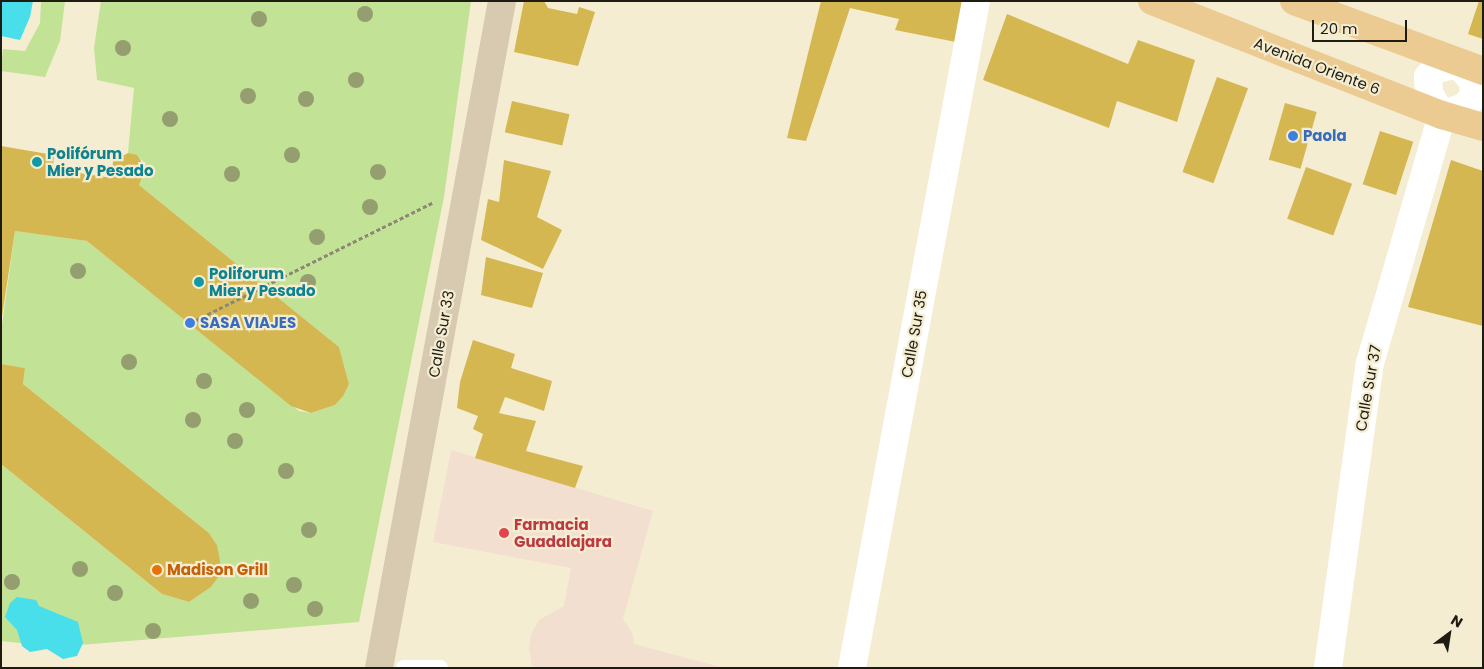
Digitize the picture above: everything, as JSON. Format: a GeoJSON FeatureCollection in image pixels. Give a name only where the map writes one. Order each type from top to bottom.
{"type":"FeatureCollection","features":[{"type":"Feature","properties":{"kind":"main road","name":"Avenida Oriente 6"},"geometry":{"type":"LineString","coordinates":[[1152,1],[1442,115],[1483,127]]}},
{"type":"Feature","properties":{"kind":"main road"},"geometry":{"type":"LineString","coordinates":[[1294,1],[1470,67]]}},
{"type":"Feature","properties":{"kind":"street","name":"Calle Sur 33"},"geometry":{"type":"LineString","coordinates":[[379,668],[502,1]]}},
{"type":"Feature","properties":{"kind":"street","name":"Calle Sur 35"},"geometry":{"type":"LineString","coordinates":[[852,668],[976,1]]}},
{"type":"Feature","properties":{"kind":"street"},"geometry":{"type":"LineString","coordinates":[[1442,115],[1466,106],[1474,95],[1470,67]]}},
{"type":"Feature","properties":{"kind":"street","name":"Calle Sur 37"},"geometry":{"type":"LineString","coordinates":[[1328,668],[1370,363],[1442,115]]}},
{"type":"Feature","properties":{"kind":"lane"},"geometry":{"type":"LineString","coordinates":[[404,668],[440,668]]}},
{"type":"Feature","properties":{"kind":"path"},"geometry":{"type":"LineString","coordinates":[[190,323],[444,197]]}},
{"type":"Feature","properties":{"kind":"shaded area"},"geometry":{"type":"Polygon","coordinates":[[[451,450],[653,511],[623,619],[632,632],[634,644],[724,668],[532,668],[529,648],[531,634],[539,620],[564,606],[571,568],[433,542],[451,450]]]}},
{"type":"Feature","properties":{"kind":"green space"},"geometry":{"type":"Polygon","coordinates":[[[41,1],[65,1],[60,41],[45,77],[1,71],[3,49],[25,51],[40,23],[41,1]]]}},
{"type":"Feature","properties":{"kind":"green space"},"geometry":{"type":"Polygon","coordinates":[[[101,1],[471,1],[444,197],[359,622],[56,647],[1,641],[1,464],[162,594],[189,602],[211,587],[220,575],[217,545],[209,533],[23,384],[25,368],[1,364],[1,332],[15,231],[87,241],[299,411],[311,413],[335,405],[349,384],[339,347],[139,185],[146,169],[143,161],[128,153],[134,88],[97,80],[94,48],[101,1]]]}},
{"type":"Feature","properties":{"kind":"water"},"geometry":{"type":"Polygon","coordinates":[[[1,1],[33,1],[30,17],[20,40],[1,36],[1,1]]]}},
{"type":"Feature","properties":{"kind":"water"},"geometry":{"type":"Polygon","coordinates":[[[17,597],[36,600],[39,606],[78,622],[83,643],[77,656],[63,659],[47,649],[30,652],[22,646],[17,630],[5,617],[10,603],[17,597]]]}},
{"type":"Feature","properties":{"kind":"building"},"geometry":{"type":"Polygon","coordinates":[[[524,1],[544,1],[548,8],[577,14],[579,7],[595,12],[578,66],[514,52],[524,1]]]}},
{"type":"Feature","properties":{"kind":"building"},"geometry":{"type":"Polygon","coordinates":[[[821,1],[963,1],[956,42],[895,30],[899,19],[850,8],[806,141],[787,138],[821,1]]]}},
{"type":"Feature","properties":{"kind":"building"},"geometry":{"type":"Polygon","coordinates":[[[1479,1],[1483,1],[1483,39],[1468,34],[1479,1]]]}},
{"type":"Feature","properties":{"kind":"building"},"geometry":{"type":"Polygon","coordinates":[[[1007,14],[1128,64],[1138,40],[1195,60],[1177,122],[1117,101],[1109,128],[983,80],[1007,14]]]}},
{"type":"Feature","properties":{"kind":"building"},"geometry":{"type":"Polygon","coordinates":[[[1217,77],[1248,88],[1213,183],[1182,172],[1217,77]]]}},
{"type":"Feature","properties":{"kind":"building"},"geometry":{"type":"Polygon","coordinates":[[[512,101],[569,114],[562,145],[505,132],[512,101]]]}},
{"type":"Feature","properties":{"kind":"building","name":"Paola"},"geometry":{"type":"Polygon","coordinates":[[[1285,103],[1317,112],[1300,169],[1269,160],[1285,103]]]}},
{"type":"Feature","properties":{"kind":"building"},"geometry":{"type":"Polygon","coordinates":[[[1380,131],[1413,142],[1396,195],[1363,184],[1380,131]]]}},
{"type":"Feature","properties":{"kind":"building","name":"Poliforum Mier y Pesado"},"geometry":{"type":"Polygon","coordinates":[[[1,146],[54,155],[53,169],[112,178],[113,161],[128,153],[137,155],[146,169],[139,185],[339,347],[349,384],[343,396],[335,405],[311,413],[291,406],[87,241],[15,231],[1,323],[1,146]]]}},
{"type":"Feature","properties":{"kind":"building"},"geometry":{"type":"Polygon","coordinates":[[[504,160],[551,171],[537,217],[562,230],[543,269],[481,240],[488,199],[499,202],[504,160]]]}},
{"type":"Feature","properties":{"kind":"building"},"geometry":{"type":"Polygon","coordinates":[[[1451,160],[1483,171],[1483,326],[1408,307],[1451,160]]]}},
{"type":"Feature","properties":{"kind":"building"},"geometry":{"type":"Polygon","coordinates":[[[1306,167],[1352,184],[1333,235],[1287,219],[1306,167]]]}},
{"type":"Feature","properties":{"kind":"building"},"geometry":{"type":"Polygon","coordinates":[[[486,257],[543,273],[532,308],[481,295],[486,257]]]}},
{"type":"Feature","properties":{"kind":"building"},"geometry":{"type":"Polygon","coordinates":[[[473,340],[515,354],[511,368],[552,381],[544,411],[505,397],[499,413],[536,421],[526,451],[583,466],[575,488],[475,458],[483,434],[473,429],[478,416],[457,408],[460,382],[473,340]]]}},
{"type":"Feature","properties":{"kind":"building"},"geometry":{"type":"Polygon","coordinates":[[[1,364],[25,368],[23,384],[209,533],[217,545],[220,561],[220,575],[211,587],[189,602],[162,594],[1,464],[1,364]]]}},
{"type":"Feature","properties":{"kind":"place","name":"Paola"},"geometry":{"type":"Point","coordinates":[1293,136]}},
{"type":"Feature","properties":{"kind":"place","name":"Polifórum Mier y Pesado"},"geometry":{"type":"Point","coordinates":[37,162]}},
{"type":"Feature","properties":{"kind":"place","name":"Poliforum Mier y Pesado"},"geometry":{"type":"Point","coordinates":[199,282]}},
{"type":"Feature","properties":{"kind":"place","name":"SASA VIAJES"},"geometry":{"type":"Point","coordinates":[190,323]}},
{"type":"Feature","properties":{"kind":"place","name":"Farmacia Guadalajara"},"geometry":{"type":"Point","coordinates":[504,533]}},
{"type":"Feature","properties":{"kind":"place","name":"Madison Grill"},"geometry":{"type":"Point","coordinates":[157,570]}}]}
